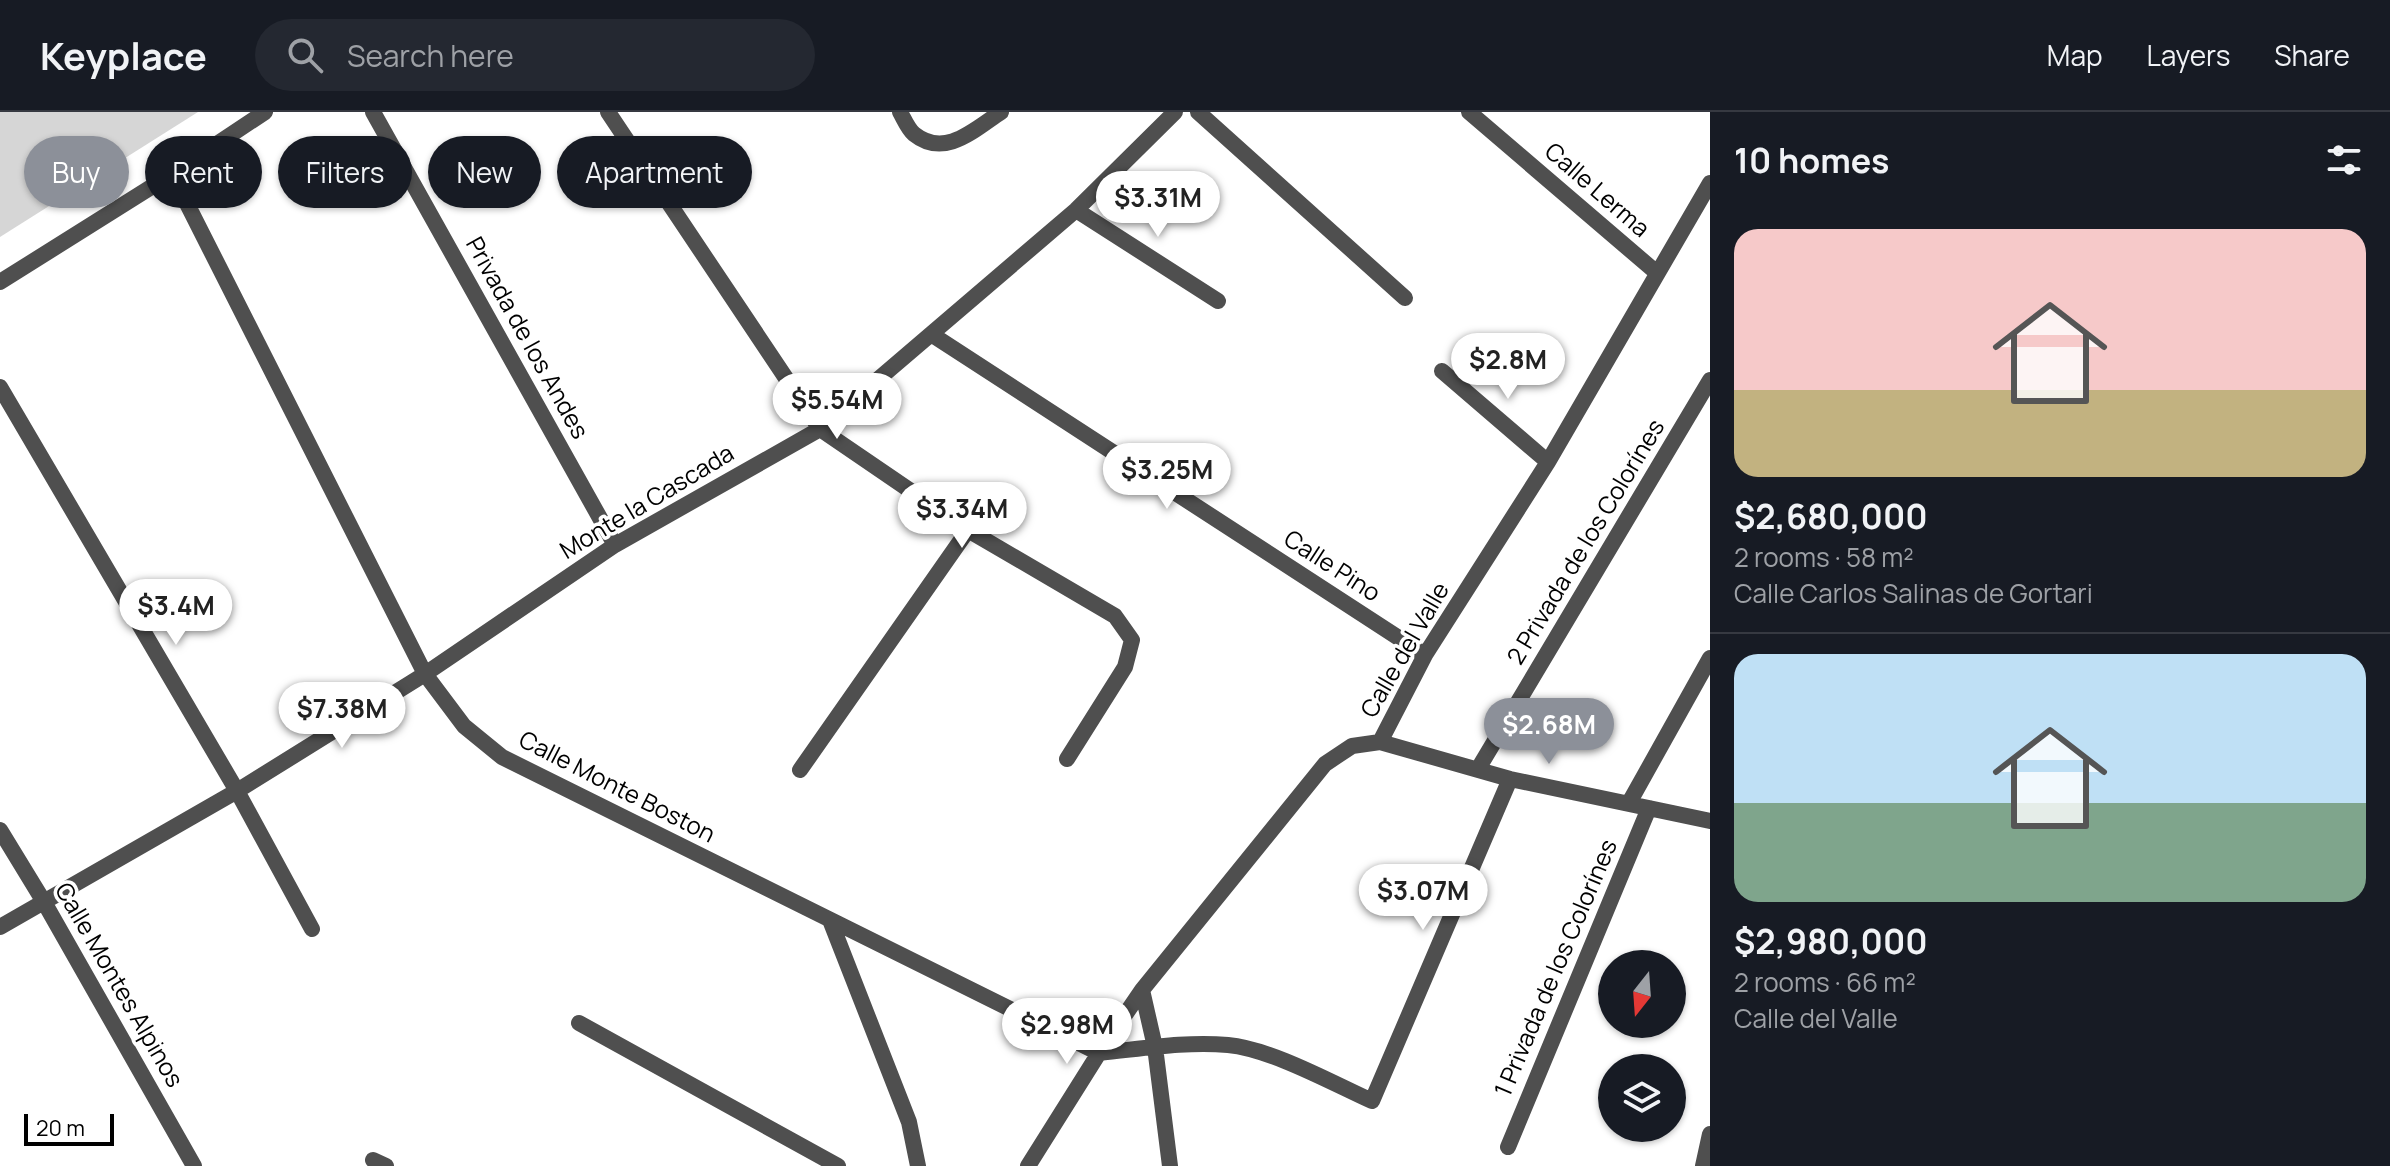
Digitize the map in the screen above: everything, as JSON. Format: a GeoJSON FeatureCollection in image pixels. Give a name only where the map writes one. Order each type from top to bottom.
{"type":"FeatureCollection","features":[{"type":"Feature","properties":{"kind":"street"},"geometry":{"type":"LineString","coordinates":[[229,136],[265,112]]}},
{"type":"Feature","properties":{"kind":"street","name":"Privada de los Andes"},"geometry":{"type":"LineString","coordinates":[[373,112],[615,545]]}},
{"type":"Feature","properties":{"kind":"street"},"geometry":{"type":"LineString","coordinates":[[608,112],[820,429],[968,530],[1115,616],[1132,640],[1125,667],[1067,759]]}},
{"type":"Feature","properties":{"kind":"street"},"geometry":{"type":"LineString","coordinates":[[900,112],[913,133],[934,144],[954,143],[1001,112]]}},
{"type":"Feature","properties":{"kind":"street","name":"Monte la Cascada"},"geometry":{"type":"LineString","coordinates":[[0,927],[237,791],[425,674],[615,545],[820,429],[1076,210],[1175,112]]}},
{"type":"Feature","properties":{"kind":"street"},"geometry":{"type":"LineString","coordinates":[[1198,112],[1405,298]]}},
{"type":"Feature","properties":{"kind":"street","name":"Calle Lerma"},"geometry":{"type":"LineString","coordinates":[[1469,112],[1657,273]]}},
{"type":"Feature","properties":{"kind":"street","name":"Calle del Valle"},"geometry":{"type":"LineString","coordinates":[[1028,1166],[1142,990],[1325,764],[1352,746],[1380,742],[1425,655],[1548,462],[1710,183]]}},
{"type":"Feature","properties":{"kind":"street"},"geometry":{"type":"LineString","coordinates":[[0,282],[145,191]]}},
{"type":"Feature","properties":{"kind":"street","name":"Calle Monte Boston"},"geometry":{"type":"LineString","coordinates":[[189,208],[425,674],[464,726],[502,757],[1099,1053]]}},
{"type":"Feature","properties":{"kind":"street"},"geometry":{"type":"LineString","coordinates":[[1076,210],[1218,301]]}},
{"type":"Feature","properties":{"kind":"street","name":"Calle Pino"},"geometry":{"type":"LineString","coordinates":[[931,334],[1425,655]]}},
{"type":"Feature","properties":{"kind":"street"},"geometry":{"type":"LineString","coordinates":[[1442,371],[1548,462]]}},
{"type":"Feature","properties":{"kind":"street","name":"2 Privada de los Colorínes"},"geometry":{"type":"LineString","coordinates":[[1478,769],[1710,380]]}},
{"type":"Feature","properties":{"kind":"street"},"geometry":{"type":"LineString","coordinates":[[0,387],[237,791],[312,929]]}},
{"type":"Feature","properties":{"kind":"street"},"geometry":{"type":"LineString","coordinates":[[800,770],[968,530]]}},
{"type":"Feature","properties":{"kind":"street"},"geometry":{"type":"LineString","coordinates":[[1629,803],[1710,658]]}},
{"type":"Feature","properties":{"kind":"street"},"geometry":{"type":"LineString","coordinates":[[1380,742],[1510,779],[1710,821]]}},
{"type":"Feature","properties":{"kind":"street"},"geometry":{"type":"LineString","coordinates":[[1099,1053],[1190,1043],[1232,1045],[1279,1059],[1372,1101],[1510,779]]}},
{"type":"Feature","properties":{"kind":"street","name":"1 Privada de los Colorínes"},"geometry":{"type":"LineString","coordinates":[[1508,1147],[1649,808]]}},
{"type":"Feature","properties":{"kind":"street","name":"Calle Montes Alpinos"},"geometry":{"type":"LineString","coordinates":[[0,830],[194,1166]]}},
{"type":"Feature","properties":{"kind":"street"},"geometry":{"type":"LineString","coordinates":[[830,920],[909,1122],[918,1166]]}},
{"type":"Feature","properties":{"kind":"street"},"geometry":{"type":"LineString","coordinates":[[1142,990],[1155,1047],[1170,1166]]}},
{"type":"Feature","properties":{"kind":"street"},"geometry":{"type":"LineString","coordinates":[[579,1023],[838,1166]]}},
{"type":"Feature","properties":{"kind":"street"},"geometry":{"type":"LineString","coordinates":[[1703,1166],[1710,1134]]}},
{"type":"Feature","properties":{"kind":"shaded area"},"geometry":{"type":"Polygon","coordinates":[[[0,112],[198,112],[160,136],[145,136],[145,145],[129,156],[129,136],[24,136],[24,208],[46,208],[0,237],[0,112]]]}}]}
